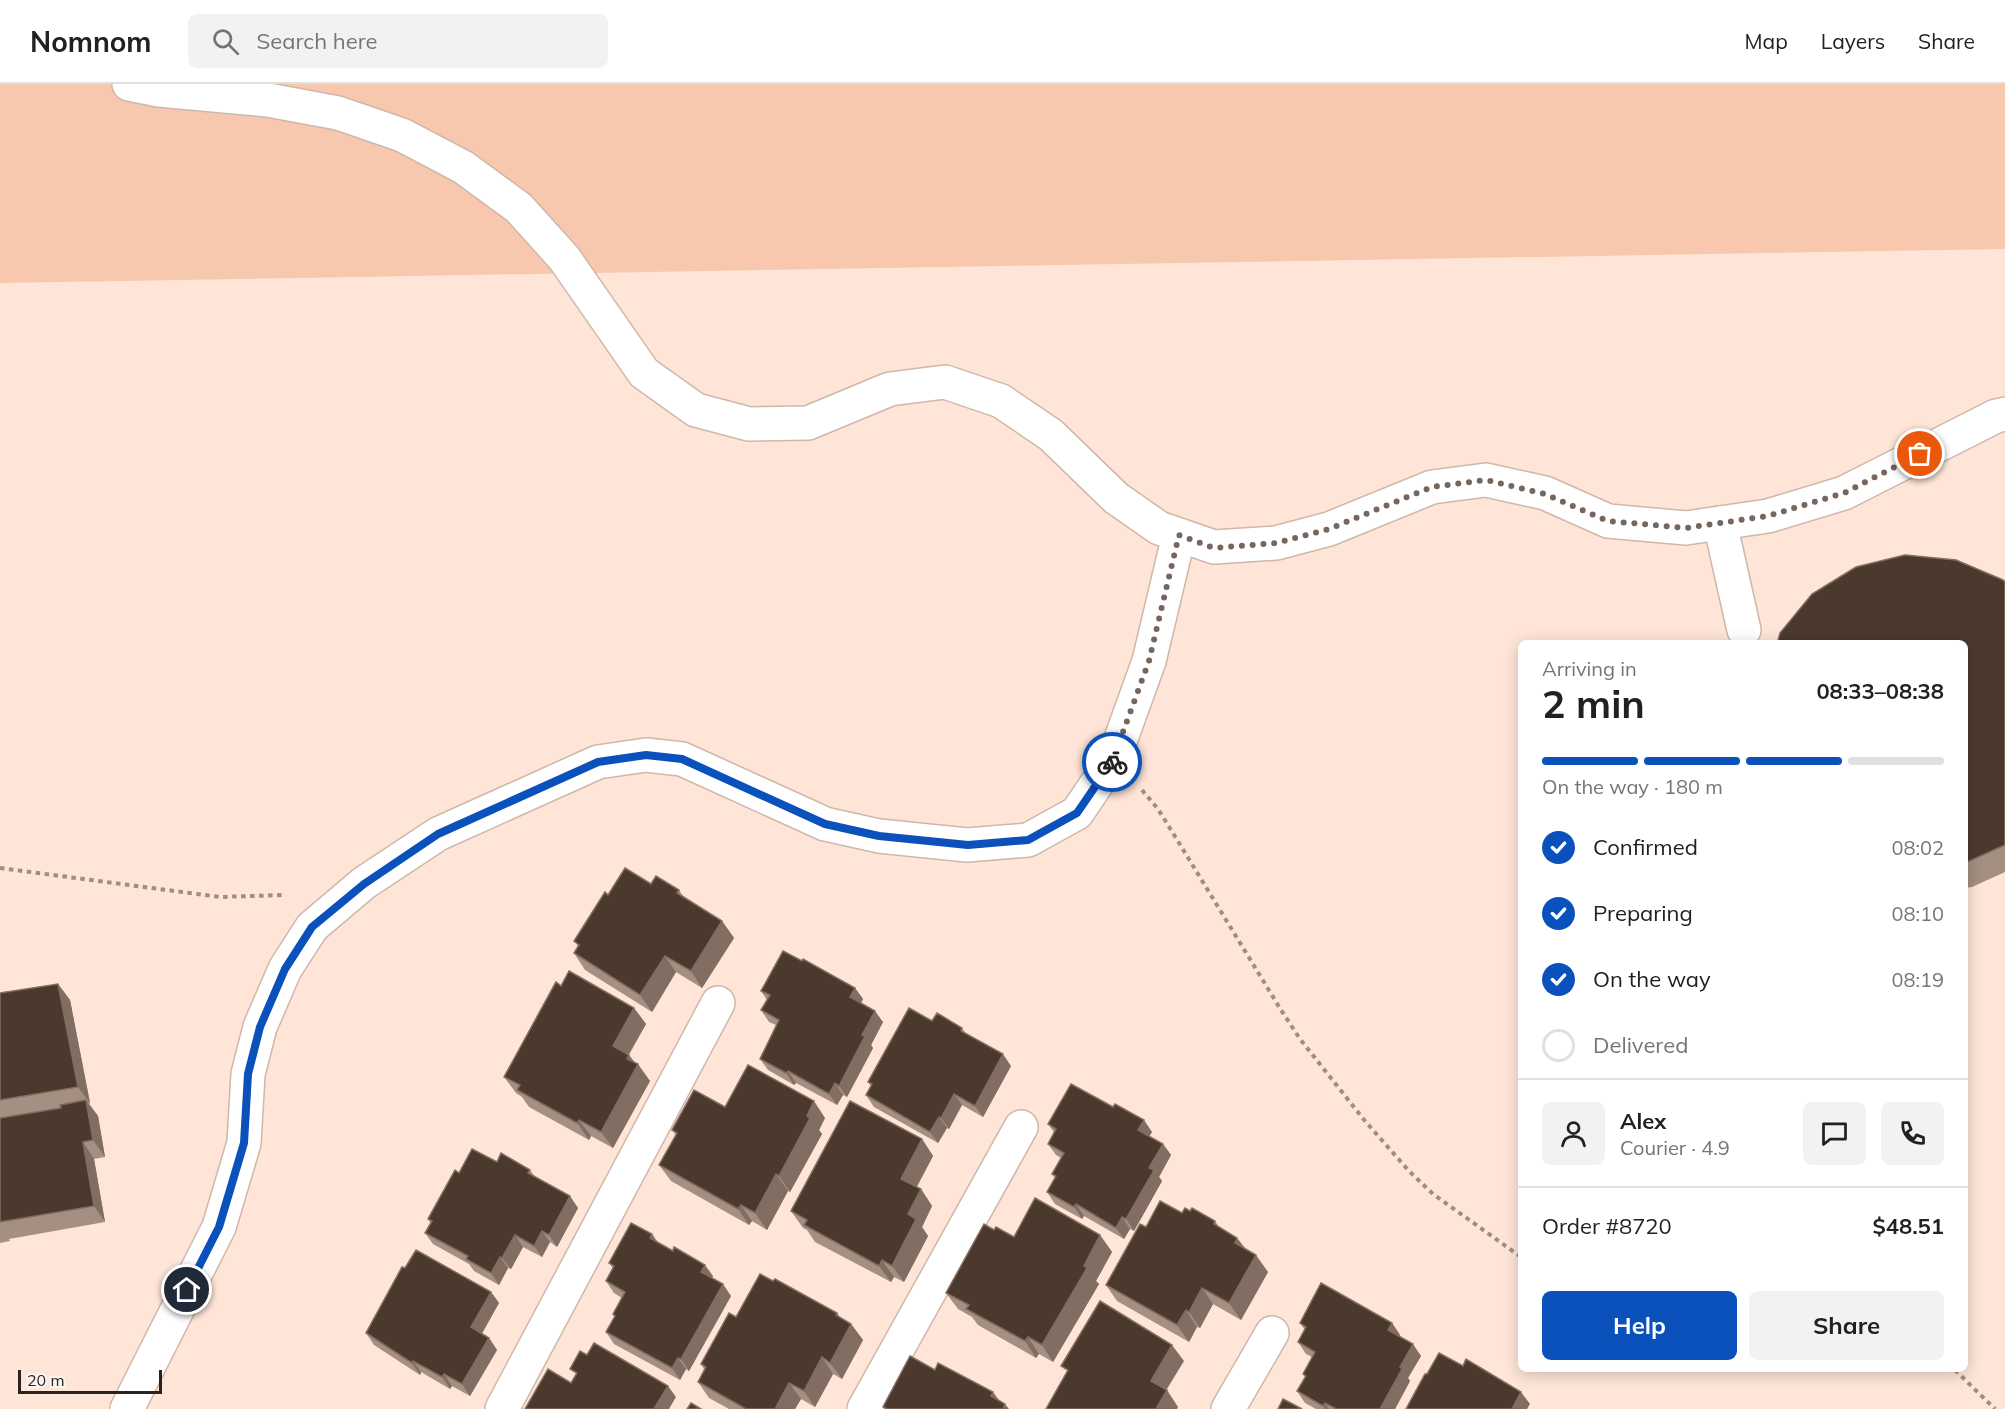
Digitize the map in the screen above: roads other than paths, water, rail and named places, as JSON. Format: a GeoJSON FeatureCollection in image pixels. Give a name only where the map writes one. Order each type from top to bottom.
{"type":"FeatureCollection","features":[{"type":"Feature","properties":{"kind":"lane"},"geometry":{"type":"LineString","coordinates":[[129,84],[159,90],[268,100],[338,113],[402,135],[463,167],[519,208],[564,258],[644,373],[696,410],[749,424],[808,423],[890,388],[945,382],[1001,401],[1051,435],[1116,498],[1159,528],[1214,548],[1276,543],[1329,529],[1432,487],[1486,480],[1545,494],[1608,521],[1686,528],[1768,516],[1844,493],[1996,416],[2005,414]]}},
{"type":"Feature","properties":{"kind":"lane"},"geometry":{"type":"LineString","coordinates":[[1720,523],[1744,630]]}},
{"type":"Feature","properties":{"kind":"lane"},"geometry":{"type":"LineString","coordinates":[[127,1409],[219,1227],[244,1143],[248,1074],[260,1027],[285,969],[312,927],[364,884],[438,834],[598,762],[646,755],[682,759],[825,824],[868,833],[968,845],[1028,840],[1077,813],[1114,758],[1149,661],[1179,535]]}},
{"type":"Feature","properties":{"kind":"lane"},"geometry":{"type":"LineString","coordinates":[[502,1409],[718,1004]]}},
{"type":"Feature","properties":{"kind":"lane"},"geometry":{"type":"LineString","coordinates":[[864,1409],[1021,1127]]}},
{"type":"Feature","properties":{"kind":"lane"},"geometry":{"type":"LineString","coordinates":[[1228,1409],[1272,1333]]}}]}
